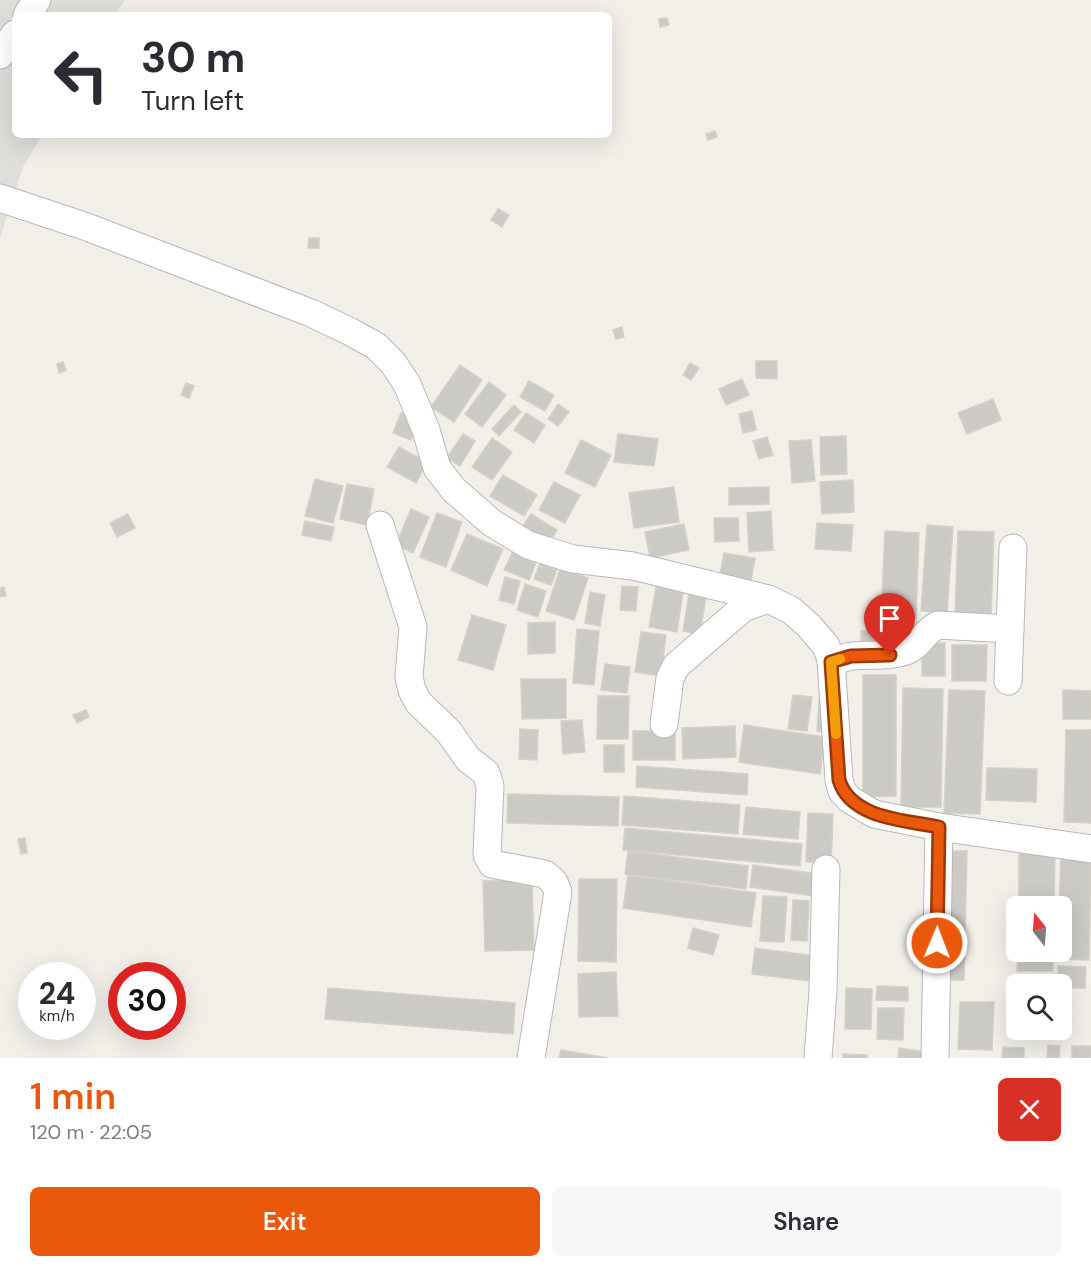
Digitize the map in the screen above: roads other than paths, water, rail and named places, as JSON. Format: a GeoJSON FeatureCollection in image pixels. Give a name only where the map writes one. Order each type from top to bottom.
{"type":"FeatureCollection","features":[{"type":"Feature","properties":{"kind":"street"},"geometry":{"type":"LineString","coordinates":[[0,55],[12,38]]}},
{"type":"Feature","properties":{"kind":"street"},"geometry":{"type":"LineString","coordinates":[[0,198],[87,227],[311,313],[376,346],[393,363],[407,384],[426,430],[437,468],[454,490],[492,524],[528,545],[573,559],[633,566],[768,599],[791,610],[826,646],[831,662],[839,780],[849,799],[874,813],[939,827],[1091,849]]}},
{"type":"Feature","properties":{"kind":"street"},"geometry":{"type":"LineString","coordinates":[[380,525],[413,627],[409,677],[412,690],[418,702],[443,725],[468,759],[486,773],[490,786],[487,855],[492,864],[545,874],[554,882],[558,892],[531,1058]]}},
{"type":"Feature","properties":{"kind":"street"},"geometry":{"type":"LineString","coordinates":[[1008,681],[1013,548]]}},
{"type":"Feature","properties":{"kind":"street"},"geometry":{"type":"LineString","coordinates":[[664,724],[670,678],[676,666],[743,608],[768,599]]}},
{"type":"Feature","properties":{"kind":"street"},"geometry":{"type":"LineString","coordinates":[[831,662],[851,656],[879,656],[905,651],[915,646],[929,629],[938,625],[1010,629]]}},
{"type":"Feature","properties":{"kind":"street"},"geometry":{"type":"LineString","coordinates":[[935,1058],[939,827]]}},
{"type":"Feature","properties":{"kind":"street"},"geometry":{"type":"LineString","coordinates":[[818,1058],[823,991],[826,869]]}}]}
